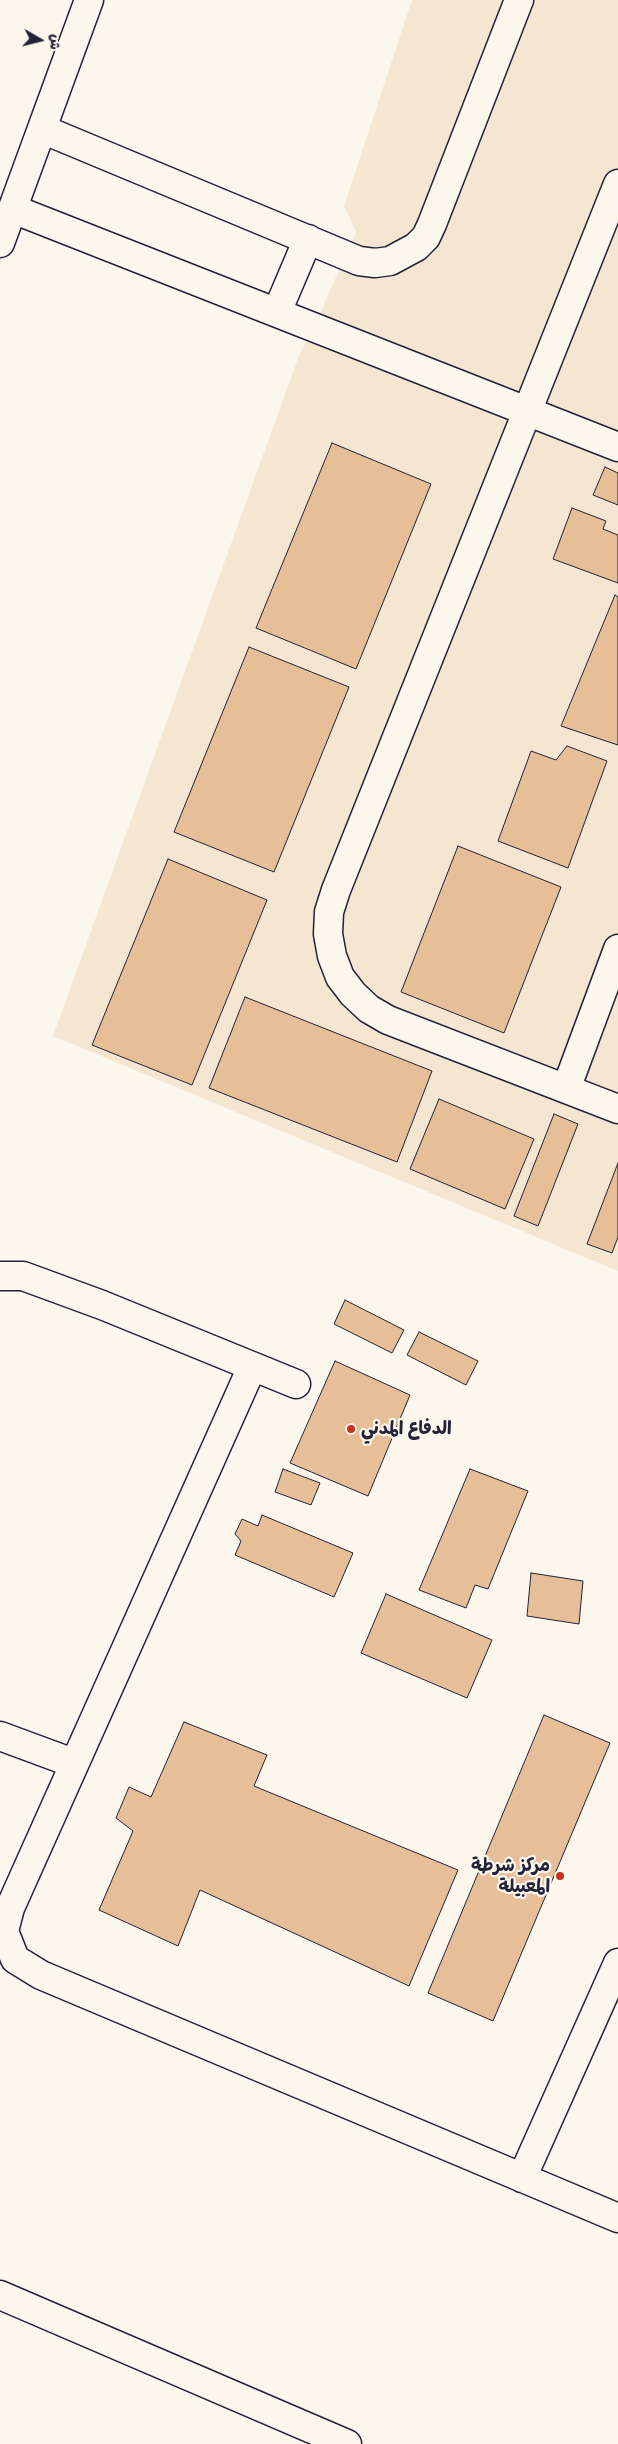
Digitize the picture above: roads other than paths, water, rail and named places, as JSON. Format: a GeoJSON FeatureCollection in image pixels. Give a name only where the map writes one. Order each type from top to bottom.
{"type":"FeatureCollection","features":[{"type":"Feature","properties":{"kind":"street"},"geometry":{"type":"LineString","coordinates":[[0,244],[89,0]]}},
{"type":"Feature","properties":{"kind":"street"},"geometry":{"type":"LineString","coordinates":[[42,129],[359,261],[375,263],[390,261],[405,255],[426,237],[519,0]]}},
{"type":"Feature","properties":{"kind":"street"},"geometry":{"type":"LineString","coordinates":[[618,184],[336,890],[329,912],[328,934],[332,956],[340,977],[353,994],[369,1009],[388,1020],[618,1109]]}},
{"type":"Feature","properties":{"kind":"street"},"geometry":{"type":"LineString","coordinates":[[13,209],[618,447]]}},
{"type":"Feature","properties":{"kind":"street"},"geometry":{"type":"LineString","coordinates":[[277,312],[308,239]]}},
{"type":"Feature","properties":{"kind":"street"},"geometry":{"type":"LineString","coordinates":[[566,1089],[618,949]]}},
{"type":"Feature","properties":{"kind":"street"},"geometry":{"type":"LineString","coordinates":[[0,1276],[23,1276],[40,1282],[102,1305],[296,1384]]}},
{"type":"Feature","properties":{"kind":"street"},"geometry":{"type":"LineString","coordinates":[[252,1367],[73,1763],[10,1908],[4,1931],[15,1959],[41,1975],[618,2218]]}},
{"type":"Feature","properties":{"kind":"street"},"geometry":{"type":"LineString","coordinates":[[0,1736],[73,1763]]}},
{"type":"Feature","properties":{"kind":"street"},"geometry":{"type":"LineString","coordinates":[[522,2178],[618,1963]]}},
{"type":"Feature","properties":{"kind":"street"},"geometry":{"type":"LineString","coordinates":[[0,2295],[347,2444]]}},
{"type":"Feature","properties":{"kind":"place","name":"الدفاع المدني"},"geometry":{"type":"Point","coordinates":[351,1429]}},
{"type":"Feature","properties":{"kind":"place","name":"مركز شرطة المعبيلة"},"geometry":{"type":"Point","coordinates":[560,1876]}}]}
